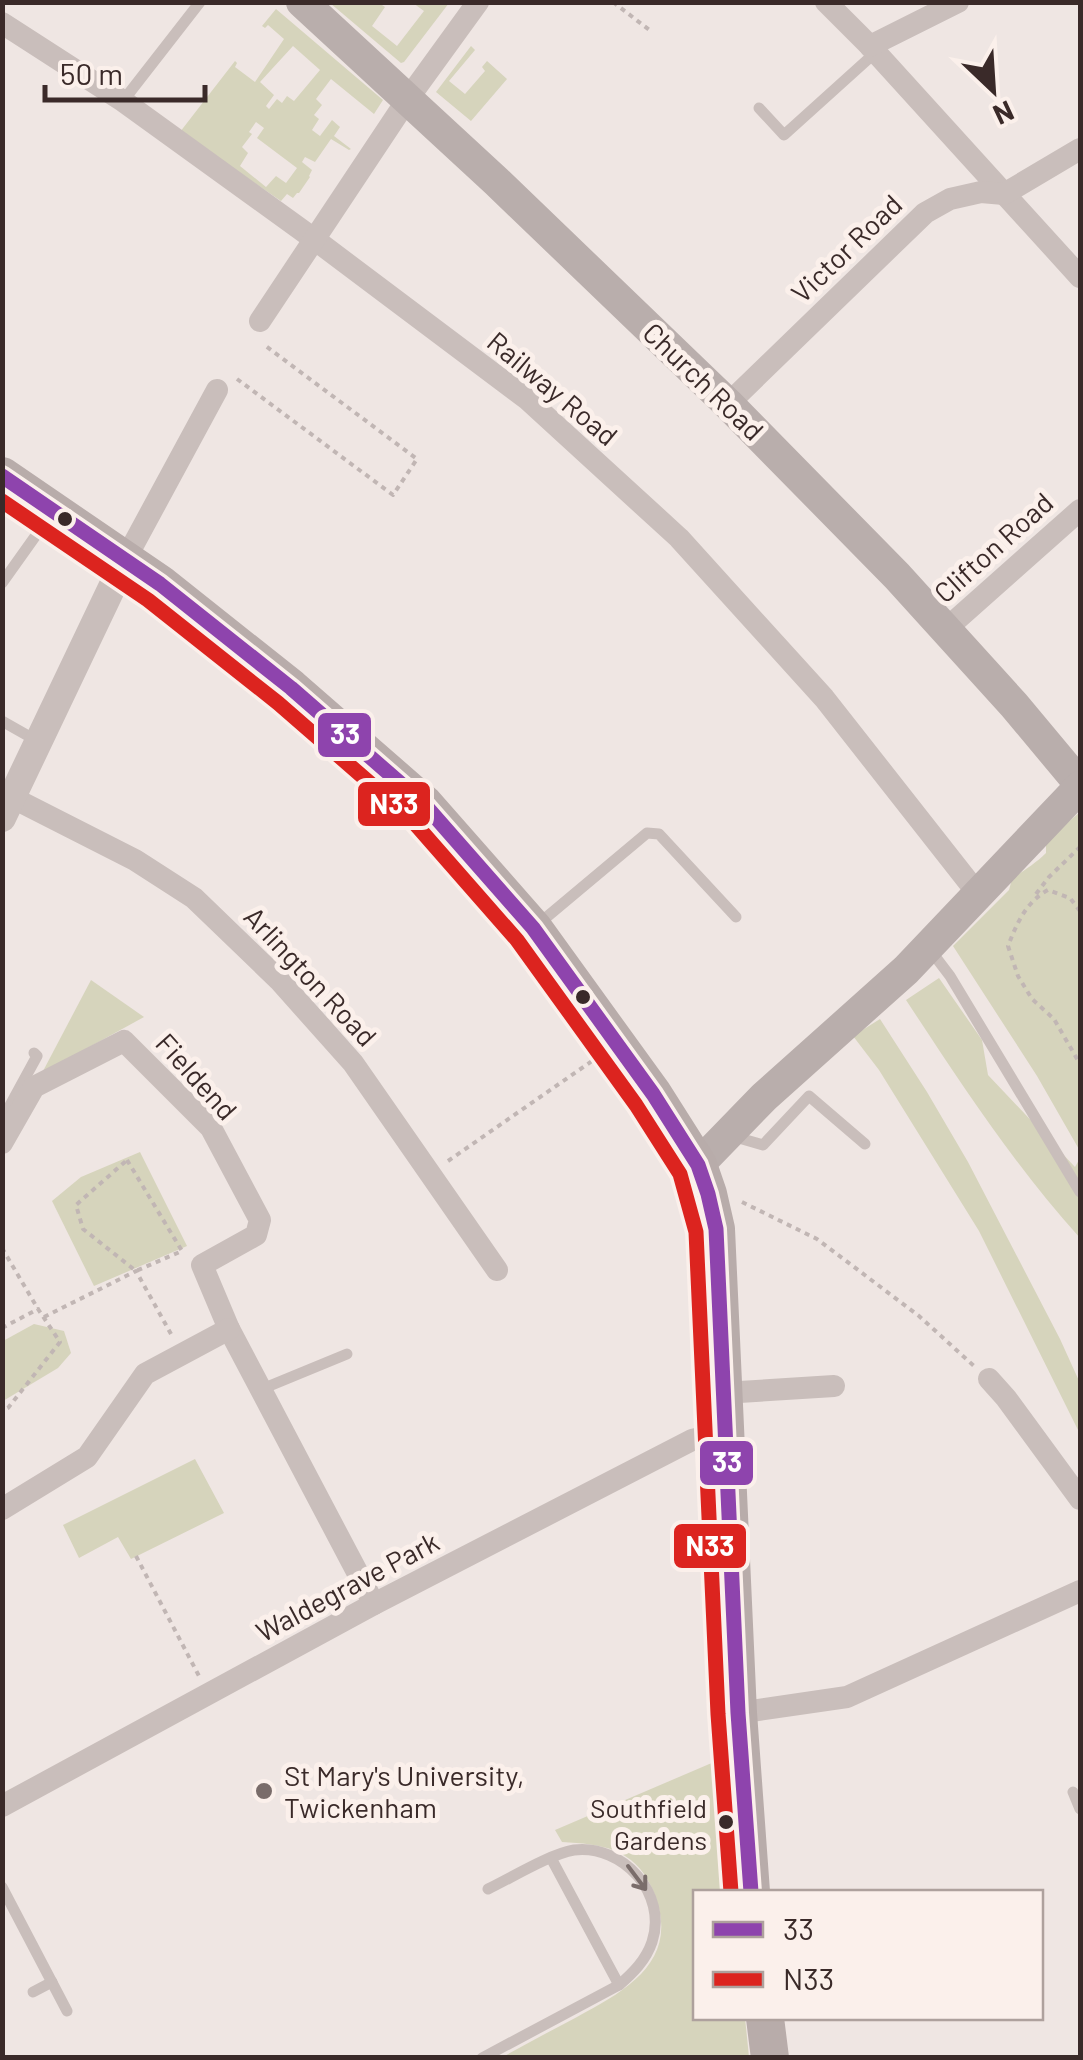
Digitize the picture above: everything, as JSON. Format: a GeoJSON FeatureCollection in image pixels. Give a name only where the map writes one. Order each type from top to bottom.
{"type":"FeatureCollection","features":[{"type":"Feature","properties":{"kind":"main road","name":"Church Road"},"geometry":{"type":"LineString","coordinates":[[302,2],[728,404],[946,630],[1080,785]]}},
{"type":"Feature","properties":{"kind":"main road"},"geometry":{"type":"LineString","coordinates":[[2,476],[160,584],[291,688],[424,804],[533,928],[653,1094],[703,1180],[716,1230],[738,1712],[751,1890]]}},
{"type":"Feature","properties":{"kind":"main road"},"geometry":{"type":"LineString","coordinates":[[703,1180],[728,1135],[917,958],[1080,785]]}},
{"type":"Feature","properties":{"kind":"main road"},"geometry":{"type":"LineString","coordinates":[[765,2020],[770,2058]]}},
{"type":"Feature","properties":{"kind":"street"},"geometry":{"type":"LineString","coordinates":[[260,320],[407,100],[478,2]]}},
{"type":"Feature","properties":{"kind":"street"},"geometry":{"type":"LineString","coordinates":[[826,2],[1080,277]]}},
{"type":"Feature","properties":{"kind":"street"},"geometry":{"type":"LineString","coordinates":[[873,49],[958,2]]}},
{"type":"Feature","properties":{"kind":"street","name":"Railway Road"},"geometry":{"type":"LineString","coordinates":[[2,23],[123,101],[527,400],[679,538],[824,698],[978,894]]}},
{"type":"Feature","properties":{"kind":"street","name":"Victor Road"},"geometry":{"type":"LineString","coordinates":[[728,404],[925,213],[950,199],[982,192],[1004,194],[1080,150]]}},
{"type":"Feature","properties":{"kind":"street"},"geometry":{"type":"LineString","coordinates":[[8,808],[125,560],[225,384]]}},
{"type":"Feature","properties":{"kind":"street","name":"Clifton Road"},"geometry":{"type":"LineString","coordinates":[[946,630],[1080,510]]}},
{"type":"Feature","properties":{"kind":"street","name":"Arlington Road"},"geometry":{"type":"LineString","coordinates":[[8,808],[136,860],[194,898],[279,980],[354,1063],[497,1270]]}},
{"type":"Feature","properties":{"kind":"street","name":"Fieldend"},"geometry":{"type":"LineString","coordinates":[[2,1143],[34,1087],[124,1041],[211,1128],[260,1220],[256,1235],[202,1265],[229,1329],[374,1604]]}},
{"type":"Feature","properties":{"kind":"street"},"geometry":{"type":"LineString","coordinates":[[2,1509],[87,1457],[146,1374],[229,1329]]}},
{"type":"Feature","properties":{"kind":"street"},"geometry":{"type":"LineString","coordinates":[[988,1378],[1080,1499]]}},
{"type":"Feature","properties":{"kind":"street"},"geometry":{"type":"LineString","coordinates":[[724,1393],[834,1386]]}},
{"type":"Feature","properties":{"kind":"street","name":"Waldegrave Park"},"geometry":{"type":"LineString","coordinates":[[2,1806],[374,1604],[692,1440],[725,1432]]}},
{"type":"Feature","properties":{"kind":"street"},"geometry":{"type":"LineString","coordinates":[[738,1712],[846,1697],[1080,1591]]}},
{"type":"Feature","properties":{"kind":"lane"},"geometry":{"type":"LineString","coordinates":[[123,101],[200,2]]}},
{"type":"Feature","properties":{"kind":"lane"},"geometry":{"type":"LineString","coordinates":[[759,108],[784,135],[873,49]]}},
{"type":"Feature","properties":{"kind":"lane"},"geometry":{"type":"LineString","coordinates":[[2,583],[54,510]]}},
{"type":"Feature","properties":{"kind":"lane"},"geometry":{"type":"LineString","coordinates":[[2,721],[39,742]]}},
{"type":"Feature","properties":{"kind":"lane"},"geometry":{"type":"LineString","coordinates":[[533,928],[648,832],[660,834],[736,917]]}},
{"type":"Feature","properties":{"kind":"lane"},"geometry":{"type":"LineString","coordinates":[[917,958],[950,976],[1080,1192]]}},
{"type":"Feature","properties":{"kind":"lane"},"geometry":{"type":"LineString","coordinates":[[2,1120],[7,1101],[37,1056],[34,1053]]}},
{"type":"Feature","properties":{"kind":"lane"},"geometry":{"type":"LineString","coordinates":[[728,1135],[763,1145],[808,1096],[865,1144]]}},
{"type":"Feature","properties":{"kind":"lane"},"geometry":{"type":"LineString","coordinates":[[262,1389],[347,1354]]}},
{"type":"Feature","properties":{"kind":"lane"},"geometry":{"type":"LineString","coordinates":[[1073,1792],[1080,1809]]}},
{"type":"Feature","properties":{"kind":"lane"},"geometry":{"type":"LineString","coordinates":[[482,2058],[635,1972],[652,1943],[656,1921],[644,1883],[632,1868],[598,1852],[574,1850],[488,1889]]}},
{"type":"Feature","properties":{"kind":"lane"},"geometry":{"type":"LineString","coordinates":[[551,1858],[619,1984]]}},
{"type":"Feature","properties":{"kind":"lane"},"geometry":{"type":"LineString","coordinates":[[2,1887],[67,2011]]}},
{"type":"Feature","properties":{"kind":"lane"},"geometry":{"type":"LineString","coordinates":[[33,1992],[52,1982]]}},
{"type":"Feature","properties":{"kind":"path"},"geometry":{"type":"LineString","coordinates":[[613,2],[652,32]]}},
{"type":"Feature","properties":{"kind":"path"},"geometry":{"type":"LineString","coordinates":[[225,384],[392,495],[418,458],[267,347]]}},
{"type":"Feature","properties":{"kind":"path"},"geometry":{"type":"LineString","coordinates":[[1080,847],[1049,877],[1018,921],[1008,946],[1018,976],[1032,999],[1054,1019],[1080,1064]]}},
{"type":"Feature","properties":{"kind":"path"},"geometry":{"type":"LineString","coordinates":[[1034,898],[1048,890],[1070,898],[1080,911]]}},
{"type":"Feature","properties":{"kind":"path"},"geometry":{"type":"LineString","coordinates":[[432,1172],[616,1044]]}},
{"type":"Feature","properties":{"kind":"path"},"geometry":{"type":"LineString","coordinates":[[44,1317],[136,1271],[182,1251],[127,1160],[76,1205],[83,1229],[136,1271],[181,1353]]}},
{"type":"Feature","properties":{"kind":"path"},"geometry":{"type":"LineString","coordinates":[[703,1180],[817,1239],[919,1316],[988,1378]]}},
{"type":"Feature","properties":{"kind":"path"},"geometry":{"type":"LineString","coordinates":[[2,1248],[60,1342],[2,1411]]}},
{"type":"Feature","properties":{"kind":"path"},"geometry":{"type":"LineString","coordinates":[[2,1328],[38,1309]]}},
{"type":"Feature","properties":{"kind":"path"},"geometry":{"type":"LineString","coordinates":[[136,1556],[208,1694]]}},
{"type":"Feature","properties":{"kind":"shaded area"},"geometry":{"type":"Polygon","coordinates":[[[330,3],[379,3],[385,7],[372,26],[397,46],[424,11],[413,3],[449,3],[401,63],[330,3]]]}},
{"type":"Feature","properties":{"kind":"shaded area"},"geometry":{"type":"Polygon","coordinates":[[[276,9],[383,100],[374,114],[331,79],[316,99],[322,105],[314,115],[319,119],[312,130],[320,136],[332,120],[340,127],[334,136],[351,149],[331,139],[315,162],[305,157],[302,162],[312,170],[310,177],[293,198],[287,194],[281,201],[180,132],[235,61],[235,67],[255,82],[284,39],[268,25],[262,26],[276,9]],[[293,46],[260,82],[274,95],[266,106],[269,109],[277,99],[282,103],[287,96],[294,101],[320,70],[293,46]],[[256,122],[242,147],[248,153],[240,166],[266,187],[276,176],[286,183],[297,168],[257,138],[264,128],[256,122]]]}},
{"type":"Feature","properties":{"kind":"shaded area"},"geometry":{"type":"Polygon","coordinates":[[[471,46],[475,50],[449,81],[465,94],[485,71],[482,67],[487,61],[507,79],[471,121],[436,92],[471,46]]]}},
{"type":"Feature","properties":{"kind":"shaded area"},"geometry":{"type":"Polygon","coordinates":[[[1080,812],[1080,1151],[953,946],[1009,890],[1012,879],[1046,853],[1046,841],[1080,812]]]}},
{"type":"Feature","properties":{"kind":"shaded area"},"geometry":{"type":"Polygon","coordinates":[[[939,978],[982,1040],[988,1075],[1075,1167],[1080,1158],[1080,1238],[1010,1152],[906,1000],[939,978]]]}},
{"type":"Feature","properties":{"kind":"shaded area"},"geometry":{"type":"Polygon","coordinates":[[[91,980],[144,1017],[42,1073],[91,980]]]}},
{"type":"Feature","properties":{"kind":"shaded area"},"geometry":{"type":"Polygon","coordinates":[[[880,1019],[968,1162],[1060,1339],[1080,1383],[1080,1434],[979,1231],[879,1070],[853,1036],[880,1019]]]}},
{"type":"Feature","properties":{"kind":"shaded area"},"geometry":{"type":"Polygon","coordinates":[[[140,1152],[187,1246],[94,1286],[52,1201],[81,1177],[140,1152]]]}},
{"type":"Feature","properties":{"kind":"shaded area"},"geometry":{"type":"Polygon","coordinates":[[[34,1324],[64,1331],[71,1353],[58,1368],[3,1401],[3,1341],[34,1324]]]}},
{"type":"Feature","properties":{"kind":"shaded area"},"geometry":{"type":"Polygon","coordinates":[[[195,1459],[224,1513],[131,1559],[118,1537],[79,1558],[63,1525],[195,1459]]]}},
{"type":"Feature","properties":{"kind":"shaded area"},"geometry":{"type":"Polygon","coordinates":[[[714,1762],[730,1890],[693,1890],[693,2020],[745,2020],[749,2057],[501,2058],[633,1982],[656,1952],[661,1934],[660,1912],[652,1888],[636,1864],[603,1847],[562,1842],[555,1830],[714,1762]]]}},
{"type":"Feature","properties":{"kind":"transit line","name":"33"},"geometry":{"type":"LineString","coordinates":[[2,476],[160,584],[291,688],[424,804],[533,928],[653,1094],[698,1165],[716,1229],[738,1713],[751,1890]]}},
{"type":"Feature","properties":{"kind":"transit line","name":"N33"},"geometry":{"type":"LineString","coordinates":[[2,501],[148,600],[278,703],[410,818],[517,940],[636,1105],[680,1174],[696,1232],[718,1714],[731,1890]]}},
{"type":"Feature","properties":{"kind":"place","name":"St Mary's University, Twickenham"},"geometry":{"type":"Point","coordinates":[264,1791]}},
{"type":"Feature","properties":{"kind":"place","name":"Southfield Gardens"},"geometry":{"type":"Point","coordinates":[726,1822]}}]}
